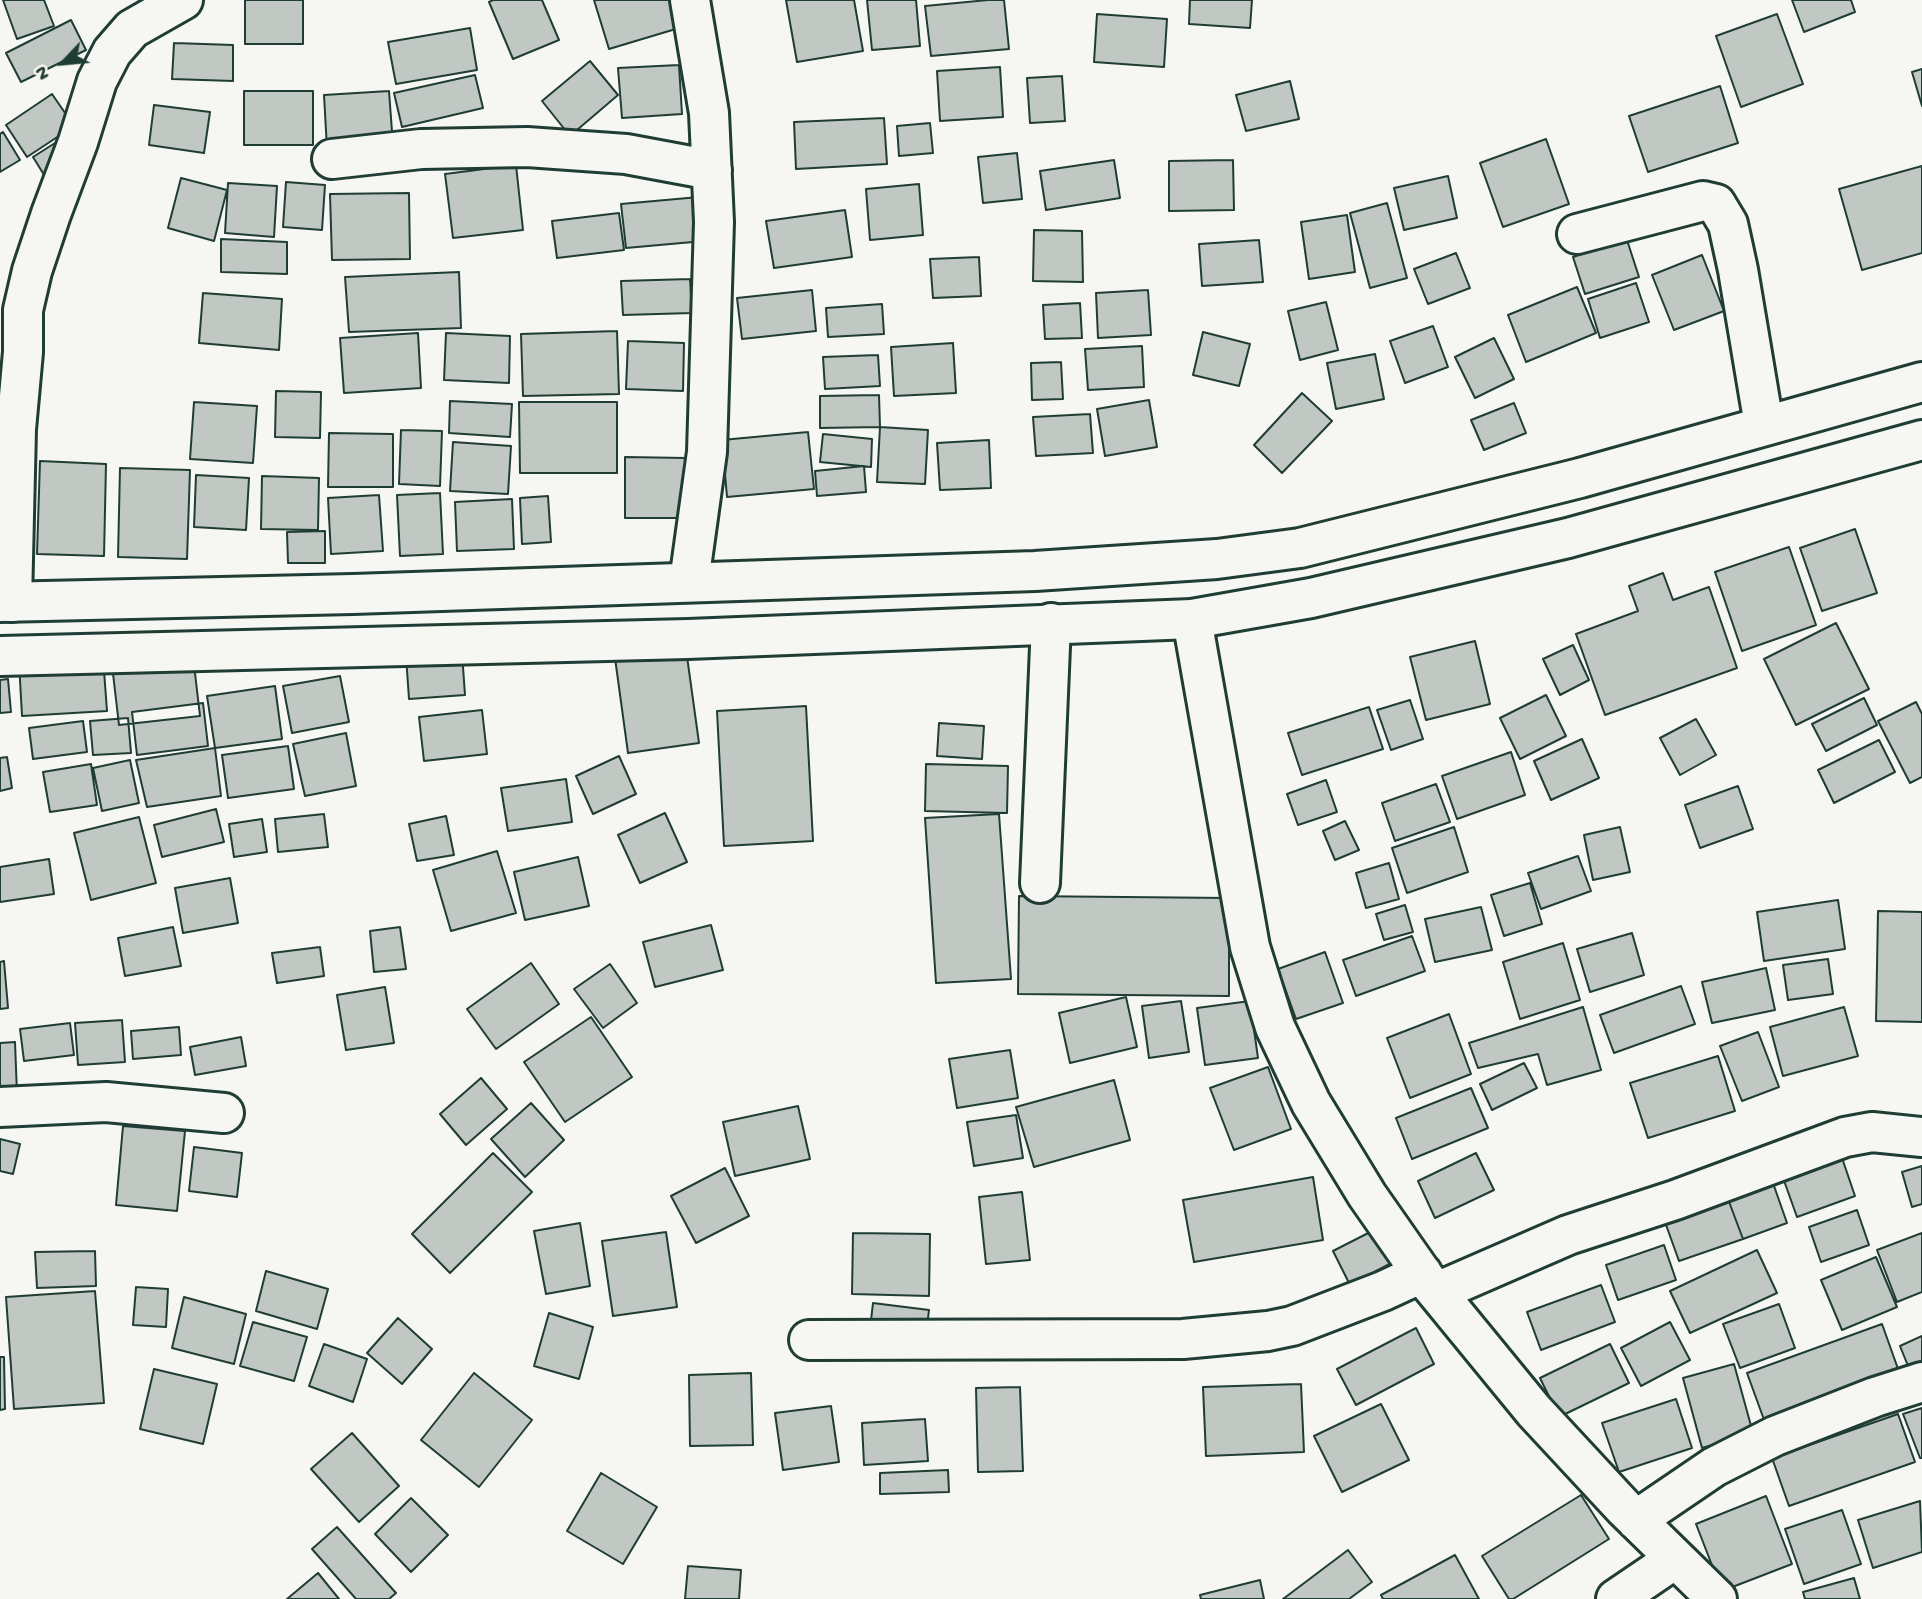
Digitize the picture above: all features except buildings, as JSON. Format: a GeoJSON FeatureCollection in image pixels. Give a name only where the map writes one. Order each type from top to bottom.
{"type":"FeatureCollection","features":[{"type":"Feature","properties":{"kind":"main road"},"geometry":{"type":"LineString","coordinates":[[183,0],[132,29],[112,52],[97,81],[32,271],[23,310],[23,352],[6,602],[353,594],[1035,571],[1217,559],[1300,548],[1580,478],[1922,382]]}},
{"type":"Feature","properties":{"kind":"main road"},"geometry":{"type":"LineString","coordinates":[[689,582],[707,452],[714,222],[709,113],[690,0]]}},
{"type":"Feature","properties":{"kind":"main road"},"geometry":{"type":"LineString","coordinates":[[332,159],[421,149],[527,146],[626,154],[712,170]]}},
{"type":"Feature","properties":{"kind":"main road"},"geometry":{"type":"LineString","coordinates":[[1577,234],[1703,201],[1716,204],[1728,224],[1738,270],[1764,425]]}},
{"type":"Feature","properties":{"kind":"main road"},"geometry":{"type":"LineString","coordinates":[[1819,411],[1835,464]]}},
{"type":"Feature","properties":{"kind":"main road"},"geometry":{"type":"LineString","coordinates":[[0,656],[688,639],[1192,619],[1311,598],[1567,538],[1922,440]]}},
{"type":"Feature","properties":{"kind":"main road"},"geometry":{"type":"LineString","coordinates":[[353,594],[354,648]]}},
{"type":"Feature","properties":{"kind":"main road"},"geometry":{"type":"LineString","coordinates":[[1192,619],[1250,947],[1275,1027],[1311,1103],[1367,1195],[1429,1282],[1534,1411],[1636,1520],[1717,1599]]}},
{"type":"Feature","properties":{"kind":"main road"},"geometry":{"type":"LineString","coordinates":[[1040,883],[1051,624]]}},
{"type":"Feature","properties":{"kind":"main road"},"geometry":{"type":"LineString","coordinates":[[0,1107],[106,1102],[224,1113]]}},
{"type":"Feature","properties":{"kind":"main road"},"geometry":{"type":"LineString","coordinates":[[809,1340],[1183,1339],[1268,1331],[1292,1326],[1383,1292],[1429,1282],[1675,1200],[1844,1137],[1872,1132],[1922,1137]]}},
{"type":"Feature","properties":{"kind":"main road"},"geometry":{"type":"LineString","coordinates":[[1636,1520],[1714,1467],[1775,1436],[1875,1397],[1922,1382]]}},
{"type":"Feature","properties":{"kind":"main road"},"geometry":{"type":"LineString","coordinates":[[1616,1599],[1675,1559]]}}]}
